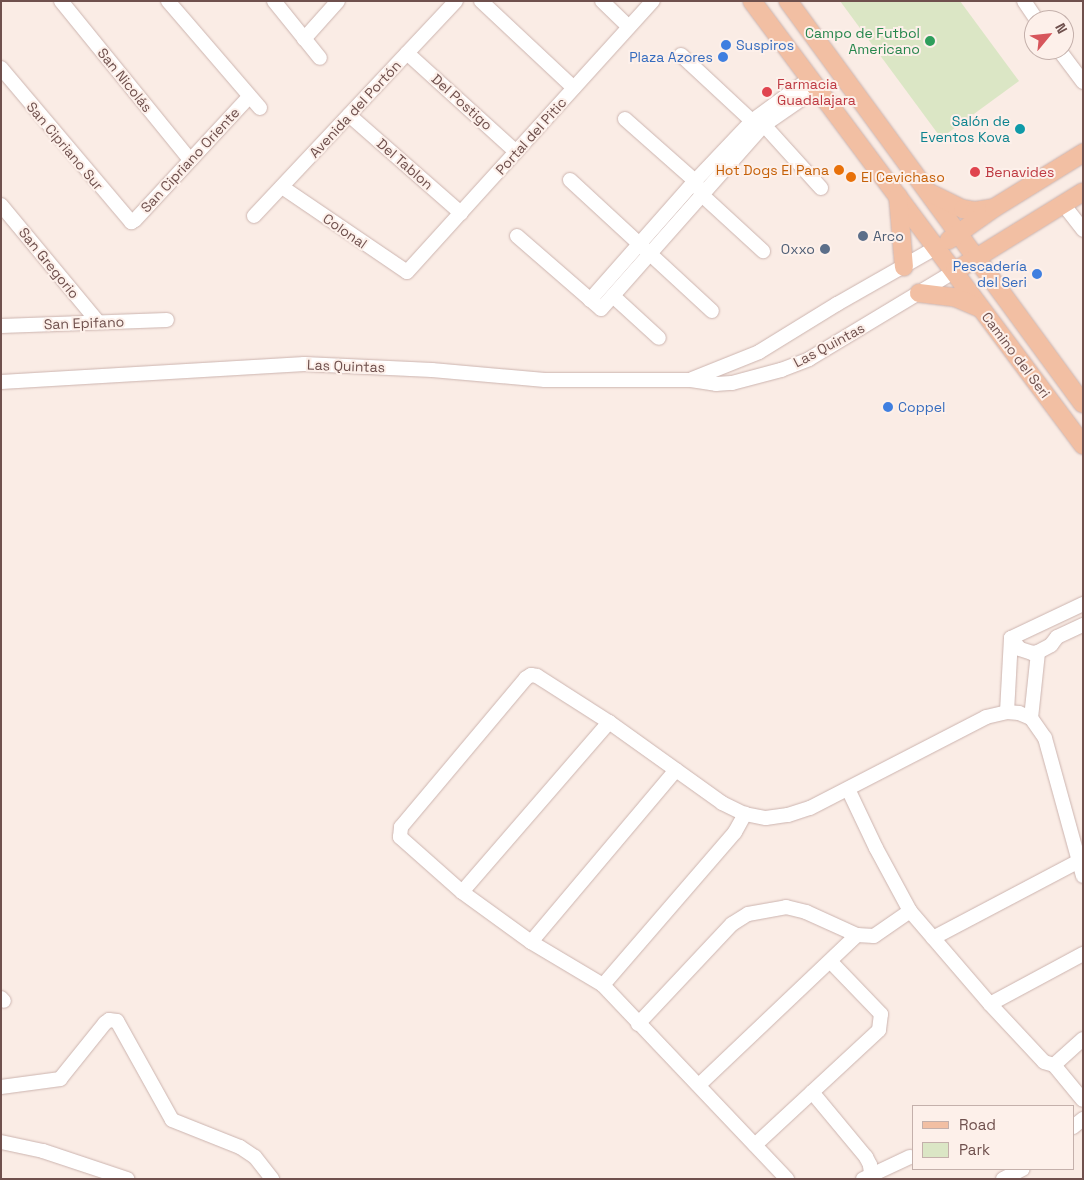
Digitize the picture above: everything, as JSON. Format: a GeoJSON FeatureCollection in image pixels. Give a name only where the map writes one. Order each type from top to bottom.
{"type":"FeatureCollection","features":[{"type":"Feature","properties":{"kind":"main road","name":"Camino del Seri"},"geometry":{"type":"LineString","coordinates":[[752,1],[1083,445]]}},
{"type":"Feature","properties":{"kind":"main road","name":"Camino del Seri"},"geometry":{"type":"LineString","coordinates":[[788,1],[1083,404]]}},
{"type":"Feature","properties":{"kind":"main road"},"geometry":{"type":"LineString","coordinates":[[937,247],[994,208],[1083,153]]}},
{"type":"Feature","properties":{"kind":"main road"},"geometry":{"type":"LineString","coordinates":[[928,192],[963,208],[975,211],[994,208]]}},
{"type":"Feature","properties":{"kind":"main road"},"geometry":{"type":"LineString","coordinates":[[955,271],[1083,192]]}},
{"type":"Feature","properties":{"kind":"main road"},"geometry":{"type":"LineString","coordinates":[[898,195],[904,268]]}},
{"type":"Feature","properties":{"kind":"main road"},"geometry":{"type":"LineString","coordinates":[[919,294],[954,297],[982,309]]}},
{"type":"Feature","properties":{"kind":"street","name":"San Nicolás"},"geometry":{"type":"LineString","coordinates":[[60,1],[190,160]]}},
{"type":"Feature","properties":{"kind":"street"},"geometry":{"type":"LineString","coordinates":[[168,1],[260,108]]}},
{"type":"Feature","properties":{"kind":"street"},"geometry":{"type":"LineString","coordinates":[[274,1],[320,58]]}},
{"type":"Feature","properties":{"kind":"street"},"geometry":{"type":"LineString","coordinates":[[304,39],[338,1]]}},
{"type":"Feature","properties":{"kind":"street","name":"Avenida del Portón"},"geometry":{"type":"LineString","coordinates":[[254,216],[456,1]]}},
{"type":"Feature","properties":{"kind":"street"},"geometry":{"type":"LineString","coordinates":[[481,1],[574,88]]}},
{"type":"Feature","properties":{"kind":"street"},"geometry":{"type":"LineString","coordinates":[[602,1],[629,27]]}},
{"type":"Feature","properties":{"kind":"street","name":"Portal del Pitic"},"geometry":{"type":"LineString","coordinates":[[408,271],[653,1]]}},
{"type":"Feature","properties":{"kind":"street","name":"Del Postigo"},"geometry":{"type":"LineString","coordinates":[[407,53],[516,152]]}},
{"type":"Feature","properties":{"kind":"street"},"geometry":{"type":"LineString","coordinates":[[681,55],[758,123],[821,188]]}},
{"type":"Feature","properties":{"kind":"street"},"geometry":{"type":"LineString","coordinates":[[1066,60],[1083,82]]}},
{"type":"Feature","properties":{"kind":"street","name":"San Cipriano Sur"},"geometry":{"type":"LineString","coordinates":[[1,68],[131,222]]}},
{"type":"Feature","properties":{"kind":"street"},"geometry":{"type":"LineString","coordinates":[[596,305],[613,296],[695,181],[758,123],[813,84]]}},
{"type":"Feature","properties":{"kind":"street","name":"San Cipriano Oriente"},"geometry":{"type":"LineString","coordinates":[[131,222],[135,220],[249,97]]}},
{"type":"Feature","properties":{"kind":"street","name":"Del Tablon"},"geometry":{"type":"LineString","coordinates":[[350,115],[461,213]]}},
{"type":"Feature","properties":{"kind":"street"},"geometry":{"type":"LineString","coordinates":[[625,119],[695,181],[702,195],[763,251]]}},
{"type":"Feature","properties":{"kind":"street"},"geometry":{"type":"LineString","coordinates":[[596,305],[646,248],[702,195],[758,123]]}},
{"type":"Feature","properties":{"kind":"street"},"geometry":{"type":"LineString","coordinates":[[570,180],[646,248],[712,311]]}},
{"type":"Feature","properties":{"kind":"street","name":"Colonal"},"geometry":{"type":"LineString","coordinates":[[282,187],[402,271],[408,271]]}},
{"type":"Feature","properties":{"kind":"street"},"geometry":{"type":"LineString","coordinates":[[1063,204],[1083,230]]}},
{"type":"Feature","properties":{"kind":"street","name":"San Gregorio"},"geometry":{"type":"LineString","coordinates":[[1,205],[98,322]]}},
{"type":"Feature","properties":{"kind":"street"},"geometry":{"type":"LineString","coordinates":[[517,236],[596,305]]}},
{"type":"Feature","properties":{"kind":"street","name":"Las Quintas"},"geometry":{"type":"LineString","coordinates":[[691,380],[759,352],[937,247]]}},
{"type":"Feature","properties":{"kind":"street","name":"Las Quintas"},"geometry":{"type":"LineString","coordinates":[[1,382],[304,364],[432,370],[545,380],[691,380],[716,384],[781,370],[834,345],[955,271]]}},
{"type":"Feature","properties":{"kind":"street"},"geometry":{"type":"LineString","coordinates":[[613,296],[659,338]]}},
{"type":"Feature","properties":{"kind":"street","name":"San Epifano"},"geometry":{"type":"LineString","coordinates":[[1,326],[167,320]]}},
{"type":"Feature","properties":{"kind":"street"},"geometry":{"type":"LineString","coordinates":[[1011,638],[1083,604]]}},
{"type":"Feature","properties":{"kind":"street"},"geometry":{"type":"LineString","coordinates":[[1049,620],[1057,637]]}},
{"type":"Feature","properties":{"kind":"street"},"geometry":{"type":"LineString","coordinates":[[1011,638],[1020,649],[1032,653],[1051,645],[1057,637],[1083,626]]}},
{"type":"Feature","properties":{"kind":"street"},"geometry":{"type":"LineString","coordinates":[[1007,712],[1011,638]]}},
{"type":"Feature","properties":{"kind":"street"},"geometry":{"type":"LineString","coordinates":[[1031,718],[1038,652]]}},
{"type":"Feature","properties":{"kind":"street"},"geometry":{"type":"LineString","coordinates":[[787,1179],[603,985],[531,942],[462,892],[402,840],[399,830],[526,678],[531,675],[537,676],[609,722],[722,803],[745,814],[766,818],[788,816],[810,808],[986,717],[1007,712],[1031,718],[1045,738],[1083,876]]}},
{"type":"Feature","properties":{"kind":"street"},"geometry":{"type":"LineString","coordinates":[[462,892],[609,722]]}},
{"type":"Feature","properties":{"kind":"street"},"geometry":{"type":"LineString","coordinates":[[531,942],[676,770]]}},
{"type":"Feature","properties":{"kind":"street"},"geometry":{"type":"LineString","coordinates":[[848,789],[876,848],[910,911],[990,1004],[1044,1062],[1054,1065],[1083,1100]]}},
{"type":"Feature","properties":{"kind":"street"},"geometry":{"type":"LineString","coordinates":[[603,985],[718,853],[735,832],[745,814]]}},
{"type":"Feature","properties":{"kind":"street"},"geometry":{"type":"LineString","coordinates":[[933,938],[1079,861]]}},
{"type":"Feature","properties":{"kind":"street"},"geometry":{"type":"LineString","coordinates":[[638,1024],[732,924],[748,914],[786,907],[806,912],[857,936],[874,936],[910,911]]}},
{"type":"Feature","properties":{"kind":"street"},"geometry":{"type":"LineString","coordinates":[[699,1085],[857,936]]}},
{"type":"Feature","properties":{"kind":"street"},"geometry":{"type":"LineString","coordinates":[[990,1004],[1083,954]]}},
{"type":"Feature","properties":{"kind":"street"},"geometry":{"type":"LineString","coordinates":[[755,1145],[879,1030],[881,1014],[831,962]]}},
{"type":"Feature","properties":{"kind":"street"},"geometry":{"type":"LineString","coordinates":[[1,1087],[60,1079],[105,1023],[113,1020],[120,1024],[172,1120],[240,1147],[255,1157],[272,1179]]}},
{"type":"Feature","properties":{"kind":"street"},"geometry":{"type":"LineString","coordinates":[[1054,1065],[1083,1039]]}},
{"type":"Feature","properties":{"kind":"street"},"geometry":{"type":"LineString","coordinates":[[812,1092],[866,1157],[870,1165],[867,1176]]}},
{"type":"Feature","properties":{"kind":"street"},"geometry":{"type":"LineString","coordinates":[[1,1142],[43,1151],[127,1179]]}},
{"type":"Feature","properties":{"kind":"street"},"geometry":{"type":"LineString","coordinates":[[867,1176],[910,1157]]}},
{"type":"Feature","properties":{"kind":"street"},"geometry":{"type":"LineString","coordinates":[[1003,1179],[1020,1170]]}},
{"type":"Feature","properties":{"kind":"green space","name":"Campo de Futbol Americano"},"geometry":{"type":"Polygon","coordinates":[[[840,1],[960,1],[1019,81],[941,138],[840,1]]]}},
{"type":"Feature","properties":{"kind":"place","name":"Campo de Futbol Americano"},"geometry":{"type":"Point","coordinates":[930,41]}},
{"type":"Feature","properties":{"kind":"place","name":"Suspiros"},"geometry":{"type":"Point","coordinates":[726,45]}},
{"type":"Feature","properties":{"kind":"place","name":"Plaza Azores"},"geometry":{"type":"Point","coordinates":[723,57]}},
{"type":"Feature","properties":{"kind":"place","name":"Farmacia Guadalajara"},"geometry":{"type":"Point","coordinates":[767,92]}},
{"type":"Feature","properties":{"kind":"place","name":"Salón de Eventos Kova"},"geometry":{"type":"Point","coordinates":[1020,129]}},
{"type":"Feature","properties":{"kind":"place","name":"Hot Dogs El Pana"},"geometry":{"type":"Point","coordinates":[839,170]}},
{"type":"Feature","properties":{"kind":"place","name":"Benavides"},"geometry":{"type":"Point","coordinates":[975,172]}},
{"type":"Feature","properties":{"kind":"place","name":"El Cevichaso"},"geometry":{"type":"Point","coordinates":[851,177]}},
{"type":"Feature","properties":{"kind":"place","name":"Arco"},"geometry":{"type":"Point","coordinates":[863,236]}},
{"type":"Feature","properties":{"kind":"place","name":"Oxxo"},"geometry":{"type":"Point","coordinates":[825,249]}},
{"type":"Feature","properties":{"kind":"place","name":"Pescadería del Seri"},"geometry":{"type":"Point","coordinates":[1037,274]}},
{"type":"Feature","properties":{"kind":"place","name":"Coppel"},"geometry":{"type":"Point","coordinates":[888,407]}}]}
